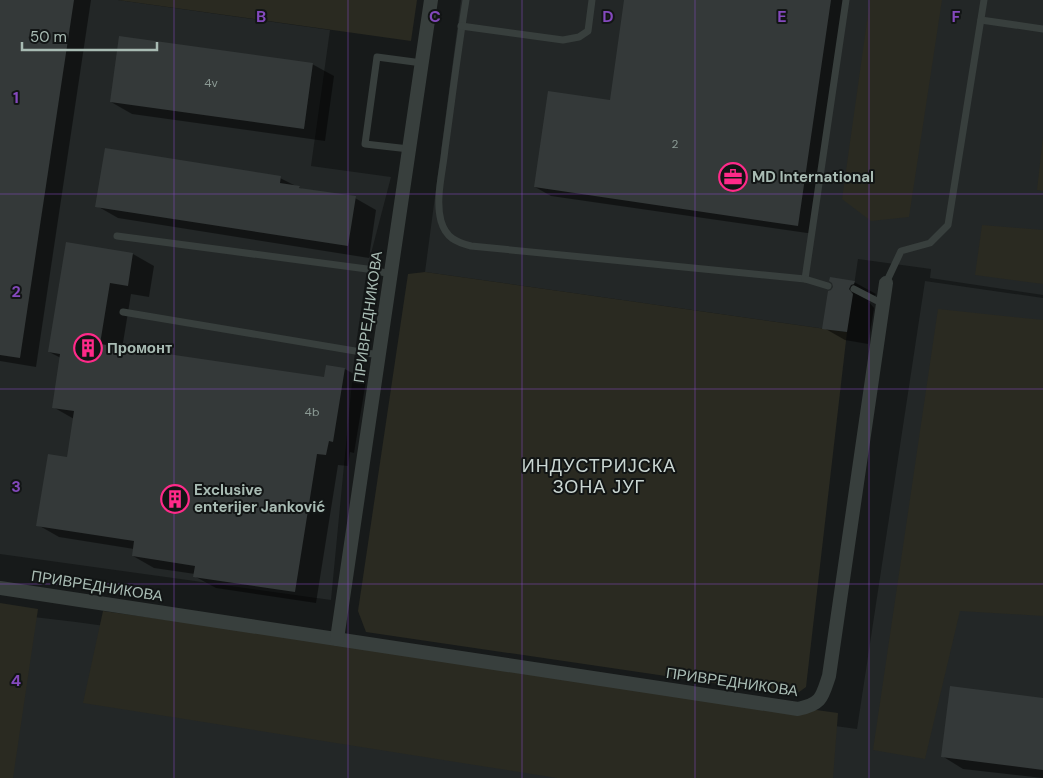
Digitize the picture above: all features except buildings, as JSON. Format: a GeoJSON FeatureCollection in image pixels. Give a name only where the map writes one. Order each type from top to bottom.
{"type":"FeatureCollection","features":[{"type":"Feature","properties":{"kind":"street","name":"ПРИВРЕДНИКОВА"},"geometry":{"type":"LineString","coordinates":[[338,639],[431,0]]}},
{"type":"Feature","properties":{"kind":"street","name":"ПРИВРЕДНИКОВА"},"geometry":{"type":"LineString","coordinates":[[0,588],[798,709],[812,706],[822,696],[829,676],[886,283]]}},
{"type":"Feature","properties":{"kind":"lane"},"geometry":{"type":"LineString","coordinates":[[466,0],[461,26],[440,195],[441,222],[449,237],[455,242],[471,246],[805,279],[828,286]]}},
{"type":"Feature","properties":{"kind":"lane"},"geometry":{"type":"LineString","coordinates":[[461,26],[563,40],[579,36],[588,31],[592,0]]}},
{"type":"Feature","properties":{"kind":"lane"},"geometry":{"type":"LineString","coordinates":[[805,279],[846,0]]}},
{"type":"Feature","properties":{"kind":"lane"},"geometry":{"type":"LineString","coordinates":[[886,283],[901,251],[930,243],[948,225],[984,0]]}},
{"type":"Feature","properties":{"kind":"lane"},"geometry":{"type":"LineString","coordinates":[[981,20],[1043,29]]}},
{"type":"Feature","properties":{"kind":"lane"},"geometry":{"type":"LineString","coordinates":[[410,150],[366,144],[377,57],[422,63]]}},
{"type":"Feature","properties":{"kind":"lane"},"geometry":{"type":"LineString","coordinates":[[117,236],[367,269],[391,274]]}},
{"type":"Feature","properties":{"kind":"lane"},"geometry":{"type":"LineString","coordinates":[[854,289],[883,304]]}},
{"type":"Feature","properties":{"kind":"lane"},"geometry":{"type":"LineString","coordinates":[[123,312],[379,355]]}},
{"type":"Feature","properties":{"kind":"shaded area"},"geometry":{"type":"Polygon","coordinates":[[[0,0],[118,0],[330,30],[311,166],[391,177],[367,269],[355,351],[331,600],[0,554],[0,0]]]}},
{"type":"Feature","properties":{"kind":"shaded area"},"geometry":{"type":"Polygon","coordinates":[[[118,0],[417,0],[411,41],[118,0]]]}},
{"type":"Feature","properties":{"kind":"shaded area"},"geometry":{"type":"Polygon","coordinates":[[[461,0],[1043,0],[1043,295],[930,278],[931,269],[858,259],[847,332],[425,272],[461,0]]]}},
{"type":"Feature","properties":{"kind":"shaded area"},"geometry":{"type":"Polygon","coordinates":[[[870,0],[942,0],[909,217],[871,221],[842,199],[870,0]]]}},
{"type":"Feature","properties":{"kind":"shaded area"},"geometry":{"type":"Polygon","coordinates":[[[1043,137],[1043,191],[1037,190],[1043,137]]]}},
{"type":"Feature","properties":{"kind":"shaded area"},"geometry":{"type":"Polygon","coordinates":[[[982,225],[1043,230],[1043,284],[975,275],[982,225]]]}},
{"type":"Feature","properties":{"kind":"shaded area"},"geometry":{"type":"Polygon","coordinates":[[[425,272],[847,332],[806,687],[795,695],[366,632],[358,611],[408,274],[425,272]]]}},
{"type":"Feature","properties":{"kind":"shaded area"},"geometry":{"type":"Polygon","coordinates":[[[925,281],[1043,298],[1043,778],[0,778],[0,613],[857,729],[925,281]]]}},
{"type":"Feature","properties":{"kind":"shaded area"},"geometry":{"type":"Polygon","coordinates":[[[938,309],[1043,320],[1043,616],[960,611],[925,759],[873,750],[938,309]]]}},
{"type":"Feature","properties":{"kind":"shaded area"},"geometry":{"type":"Polygon","coordinates":[[[0,603],[38,609],[13,778],[0,778],[0,603]]]}},
{"type":"Feature","properties":{"kind":"shaded area"},"geometry":{"type":"Polygon","coordinates":[[[103,611],[838,713],[833,778],[557,778],[83,703],[103,611]]]}},
{"type":"Feature","properties":{"kind":"place","name":"MD International"},"geometry":{"type":"Point","coordinates":[733,177]}},
{"type":"Feature","properties":{"kind":"place","name":"Промонт"},"geometry":{"type":"Point","coordinates":[88,348]}},
{"type":"Feature","properties":{"kind":"place","name":"Exclusive enterijer Janković"},"geometry":{"type":"Point","coordinates":[175,499]}},
{"type":"Feature","properties":{"kind":"district","name":"ИНДУСТРИЈСКА ЗОНА ЈУГ"},"geometry":{"type":"Point","coordinates":[599,476]}}]}
